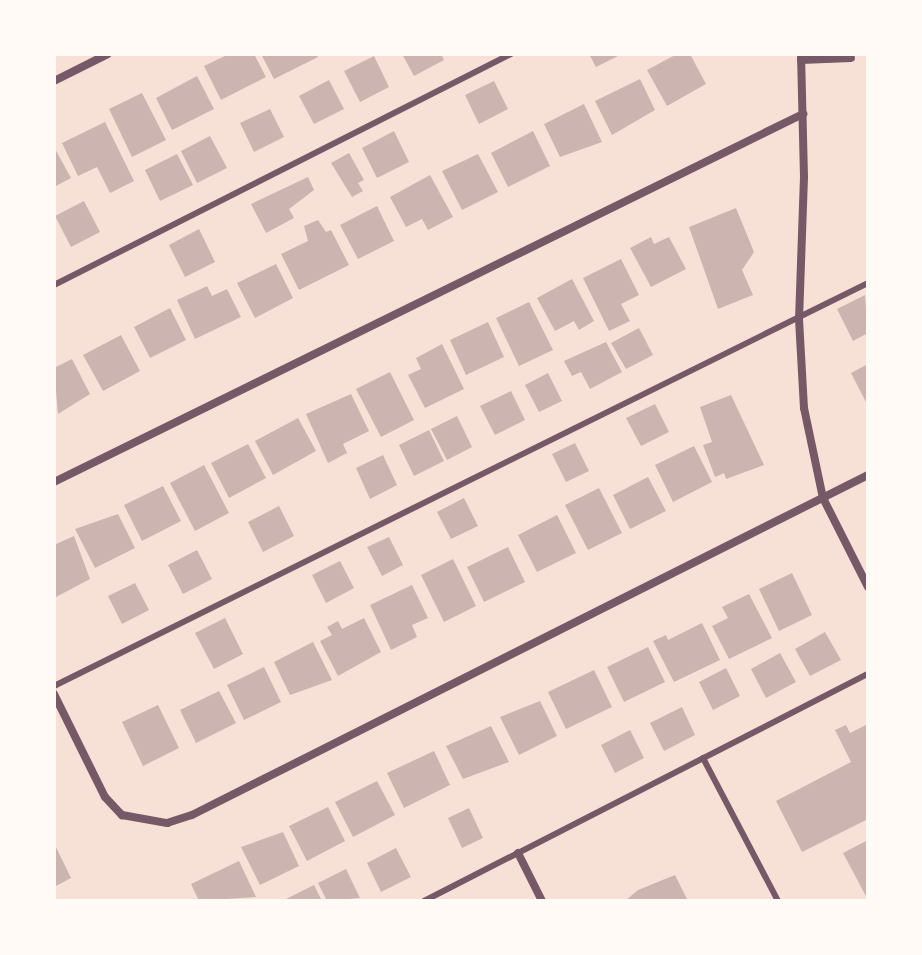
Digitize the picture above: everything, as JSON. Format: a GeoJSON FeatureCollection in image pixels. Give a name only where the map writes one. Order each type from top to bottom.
{"type":"FeatureCollection","features":[{"type":"Feature","properties":{"kind":"street"},"geometry":{"type":"LineString","coordinates":[[54,81],[108,54]]}},
{"type":"Feature","properties":{"kind":"street"},"geometry":{"type":"LineString","coordinates":[[851,58],[801,57],[803,114],[799,319],[804,408],[823,498],[868,587]]}},
{"type":"Feature","properties":{"kind":"street"},"geometry":{"type":"LineString","coordinates":[[54,482],[803,114]]}},
{"type":"Feature","properties":{"kind":"street"},"geometry":{"type":"LineString","coordinates":[[54,694],[105,797],[122,815],[167,823],[192,815],[868,475]]}},
{"type":"Feature","properties":{"kind":"street"},"geometry":{"type":"LineString","coordinates":[[518,853],[542,901]]}},
{"type":"Feature","properties":{"kind":"lane"},"geometry":{"type":"LineString","coordinates":[[54,285],[511,54]]}},
{"type":"Feature","properties":{"kind":"lane"},"geometry":{"type":"LineString","coordinates":[[54,686],[868,283]]}},
{"type":"Feature","properties":{"kind":"lane"},"geometry":{"type":"LineString","coordinates":[[424,901],[868,674]]}},
{"type":"Feature","properties":{"kind":"lane"},"geometry":{"type":"LineString","coordinates":[[703,758],[778,901]]}},
{"type":"Feature","properties":{"kind":"building"},"geometry":{"type":"Polygon","coordinates":[[[229,54],[254,54],[266,77],[221,100],[204,66],[229,54]]]}},
{"type":"Feature","properties":{"kind":"building"},"geometry":{"type":"Polygon","coordinates":[[[261,54],[316,54],[318,57],[274,79],[261,54]]]}},
{"type":"Feature","properties":{"kind":"building"},"geometry":{"type":"Polygon","coordinates":[[[402,54],[441,54],[444,60],[414,76],[402,54]]]}},
{"type":"Feature","properties":{"kind":"building"},"geometry":{"type":"Polygon","coordinates":[[[589,54],[622,54],[596,67],[589,54]]]}},
{"type":"Feature","properties":{"kind":"building"},"geometry":{"type":"Polygon","coordinates":[[[677,54],[690,54],[706,84],[667,106],[647,70],[677,54]]]}},
{"type":"Feature","properties":{"kind":"building"},"geometry":{"type":"Polygon","coordinates":[[[374,56],[389,87],[360,102],[344,71],[374,56]]]}},
{"type":"Feature","properties":{"kind":"building"},"geometry":{"type":"Polygon","coordinates":[[[197,76],[214,109],[172,130],[156,98],[197,76]]]}},
{"type":"Feature","properties":{"kind":"building"},"geometry":{"type":"Polygon","coordinates":[[[640,79],[655,110],[612,135],[595,101],[640,79]]]}},
{"type":"Feature","properties":{"kind":"building"},"geometry":{"type":"Polygon","coordinates":[[[329,80],[344,109],[314,124],[299,96],[329,80]]]}},
{"type":"Feature","properties":{"kind":"building"},"geometry":{"type":"Polygon","coordinates":[[[494,81],[508,109],[479,124],[465,95],[494,81]]]}},
{"type":"Feature","properties":{"kind":"building"},"geometry":{"type":"Polygon","coordinates":[[[142,93],[166,140],[132,157],[109,109],[142,93]]]}},
{"type":"Feature","properties":{"kind":"building"},"geometry":{"type":"Polygon","coordinates":[[[584,104],[602,142],[560,157],[544,124],[584,104]]]}},
{"type":"Feature","properties":{"kind":"building"},"geometry":{"type":"Polygon","coordinates":[[[270,109],[284,137],[254,152],[240,123],[270,109]]]}},
{"type":"Feature","properties":{"kind":"building"},"geometry":{"type":"Polygon","coordinates":[[[105,122],[134,181],[110,193],[97,167],[78,176],[62,143],[105,122]]]}},
{"type":"Feature","properties":{"kind":"building"},"geometry":{"type":"Polygon","coordinates":[[[394,131],[409,162],[377,178],[362,148],[394,131]]]}},
{"type":"Feature","properties":{"kind":"building"},"geometry":{"type":"Polygon","coordinates":[[[533,131],[550,166],[508,187],[491,153],[533,131]]]}},
{"type":"Feature","properties":{"kind":"building"},"geometry":{"type":"Polygon","coordinates":[[[210,136],[227,168],[197,183],[181,151],[210,136]]]}},
{"type":"Feature","properties":{"kind":"building"},"geometry":{"type":"Polygon","coordinates":[[[54,147],[71,178],[54,187],[54,147]]]}},
{"type":"Feature","properties":{"kind":"building"},"geometry":{"type":"Polygon","coordinates":[[[349,153],[364,180],[358,183],[363,191],[352,197],[331,163],[349,153]]]}},
{"type":"Feature","properties":{"kind":"building"},"geometry":{"type":"Polygon","coordinates":[[[177,154],[193,185],[160,201],[145,170],[177,154]]]}},
{"type":"Feature","properties":{"kind":"building"},"geometry":{"type":"Polygon","coordinates":[[[478,154],[498,192],[462,210],[442,171],[478,154]]]}},
{"type":"Feature","properties":{"kind":"building"},"geometry":{"type":"Polygon","coordinates":[[[430,175],[453,217],[428,230],[422,219],[406,227],[390,197],[430,175]]]}},
{"type":"Feature","properties":{"kind":"building"},"geometry":{"type":"Polygon","coordinates":[[[308,177],[314,190],[289,209],[294,218],[266,233],[251,204],[308,177]]]}},
{"type":"Feature","properties":{"kind":"building"},"geometry":{"type":"Polygon","coordinates":[[[84,201],[100,232],[71,247],[55,216],[84,201]]]}},
{"type":"Feature","properties":{"kind":"building"},"geometry":{"type":"Polygon","coordinates":[[[377,206],[394,241],[358,259],[340,225],[377,206]]]}},
{"type":"Feature","properties":{"kind":"building"},"geometry":{"type":"Polygon","coordinates":[[[736,208],[754,252],[742,270],[753,295],[718,309],[689,227],[736,208]]]}},
{"type":"Feature","properties":{"kind":"building"},"geometry":{"type":"Polygon","coordinates":[[[318,220],[326,232],[331,230],[349,265],[299,290],[281,254],[308,241],[304,226],[318,220]]]}},
{"type":"Feature","properties":{"kind":"building"},"geometry":{"type":"Polygon","coordinates":[[[199,229],[215,262],[185,277],[169,245],[199,229]]]}},
{"type":"Feature","properties":{"kind":"building"},"geometry":{"type":"Polygon","coordinates":[[[651,237],[654,244],[669,237],[686,269],[651,287],[630,248],[651,237]]]}},
{"type":"Feature","properties":{"kind":"building"},"geometry":{"type":"Polygon","coordinates":[[[621,259],[639,295],[621,304],[630,321],[609,331],[583,278],[621,259]]]}},
{"type":"Feature","properties":{"kind":"building"},"geometry":{"type":"Polygon","coordinates":[[[276,264],[293,298],[255,318],[237,283],[276,264]]]}},
{"type":"Feature","properties":{"kind":"building"},"geometry":{"type":"Polygon","coordinates":[[[572,279],[594,321],[579,330],[574,321],[555,331],[537,298],[572,279]]]}},
{"type":"Feature","properties":{"kind":"building"},"geometry":{"type":"Polygon","coordinates":[[[207,286],[212,296],[227,289],[241,317],[195,339],[177,300],[207,286]]]}},
{"type":"Feature","properties":{"kind":"building"},"geometry":{"type":"Polygon","coordinates":[[[865,295],[868,333],[853,341],[837,309],[865,295]]]}},
{"type":"Feature","properties":{"kind":"building"},"geometry":{"type":"Polygon","coordinates":[[[529,302],[553,350],[519,366],[496,318],[529,302]]]}},
{"type":"Feature","properties":{"kind":"building"},"geometry":{"type":"Polygon","coordinates":[[[170,308],[186,340],[150,358],[134,327],[170,308]]]}},
{"type":"Feature","properties":{"kind":"building"},"geometry":{"type":"Polygon","coordinates":[[[488,322],[504,357],[466,375],[450,340],[488,322]]]}},
{"type":"Feature","properties":{"kind":"building"},"geometry":{"type":"Polygon","coordinates":[[[639,328],[653,355],[626,369],[611,343],[639,328]]]}},
{"type":"Feature","properties":{"kind":"building"},"geometry":{"type":"Polygon","coordinates":[[[121,335],[140,371],[103,391],[83,355],[121,335]]]}},
{"type":"Feature","properties":{"kind":"building"},"geometry":{"type":"Polygon","coordinates":[[[606,342],[622,372],[590,389],[581,372],[572,376],[564,361],[606,342]]]}},
{"type":"Feature","properties":{"kind":"building"},"geometry":{"type":"Polygon","coordinates":[[[442,344],[464,389],[425,408],[408,375],[421,369],[416,358],[442,344]]]}},
{"type":"Feature","properties":{"kind":"building"},"geometry":{"type":"Polygon","coordinates":[[[72,359],[90,394],[58,414],[54,368],[72,359]]]}},
{"type":"Feature","properties":{"kind":"building"},"geometry":{"type":"Polygon","coordinates":[[[868,364],[868,406],[851,373],[868,364]]]}},
{"type":"Feature","properties":{"kind":"building"},"geometry":{"type":"Polygon","coordinates":[[[390,372],[414,420],[381,437],[356,389],[390,372]]]}},
{"type":"Feature","properties":{"kind":"building"},"geometry":{"type":"Polygon","coordinates":[[[548,373],[562,401],[539,412],[525,385],[548,373]]]}},
{"type":"Feature","properties":{"kind":"building"},"geometry":{"type":"Polygon","coordinates":[[[511,391],[525,420],[495,435],[480,406],[511,391]]]}},
{"type":"Feature","properties":{"kind":"building"},"geometry":{"type":"Polygon","coordinates":[[[351,394],[369,431],[343,444],[347,453],[328,463],[306,414],[351,394]]]}},
{"type":"Feature","properties":{"kind":"building"},"geometry":{"type":"Polygon","coordinates":[[[731,395],[764,465],[726,479],[724,473],[715,477],[703,445],[712,442],[700,407],[731,395]]]}},
{"type":"Feature","properties":{"kind":"building"},"geometry":{"type":"Polygon","coordinates":[[[655,404],[669,432],[641,446],[626,418],[655,404]]]}},
{"type":"Feature","properties":{"kind":"building"},"geometry":{"type":"Polygon","coordinates":[[[457,416],[472,447],[447,460],[431,429],[457,416]]]}},
{"type":"Feature","properties":{"kind":"building"},"geometry":{"type":"Polygon","coordinates":[[[298,418],[316,451],[273,475],[255,441],[298,418]]]}},
{"type":"Feature","properties":{"kind":"building"},"geometry":{"type":"Polygon","coordinates":[[[429,430],[444,461],[414,476],[399,445],[429,430]]]}},
{"type":"Feature","properties":{"kind":"building"},"geometry":{"type":"Polygon","coordinates":[[[575,443],[589,471],[566,482],[552,454],[575,443]]]}},
{"type":"Feature","properties":{"kind":"building"},"geometry":{"type":"Polygon","coordinates":[[[248,444],[266,478],[229,498],[211,463],[248,444]]]}},
{"type":"Feature","properties":{"kind":"building"},"geometry":{"type":"Polygon","coordinates":[[[694,446],[712,482],[673,502],[655,465],[694,446]]]}},
{"type":"Feature","properties":{"kind":"building"},"geometry":{"type":"Polygon","coordinates":[[[383,455],[397,485],[370,499],[356,468],[383,455]]]}},
{"type":"Feature","properties":{"kind":"building"},"geometry":{"type":"Polygon","coordinates":[[[204,465],[229,513],[195,531],[170,483],[204,465]]]}},
{"type":"Feature","properties":{"kind":"building"},"geometry":{"type":"Polygon","coordinates":[[[648,477],[666,511],[630,529],[613,495],[648,477]]]}},
{"type":"Feature","properties":{"kind":"building"},"geometry":{"type":"Polygon","coordinates":[[[163,486],[181,521],[142,541],[124,505],[163,486]]]}},
{"type":"Feature","properties":{"kind":"building"},"geometry":{"type":"Polygon","coordinates":[[[599,488],[622,533],[588,550],[565,505],[599,488]]]}},
{"type":"Feature","properties":{"kind":"building"},"geometry":{"type":"Polygon","coordinates":[[[464,498],[478,526],[451,539],[437,512],[464,498]]]}},
{"type":"Feature","properties":{"kind":"building"},"geometry":{"type":"Polygon","coordinates":[[[279,506],[294,536],[263,552],[248,522],[279,506]]]}},
{"type":"Feature","properties":{"kind":"building"},"geometry":{"type":"Polygon","coordinates":[[[118,514],[135,548],[95,568],[75,529],[118,514]]]}},
{"type":"Feature","properties":{"kind":"building"},"geometry":{"type":"Polygon","coordinates":[[[557,515],[576,553],[537,572],[518,535],[557,515]]]}},
{"type":"Feature","properties":{"kind":"building"},"geometry":{"type":"Polygon","coordinates":[[[74,536],[90,579],[56,597],[54,545],[74,536]]]}},
{"type":"Feature","properties":{"kind":"building"},"geometry":{"type":"Polygon","coordinates":[[[389,537],[403,565],[382,576],[367,547],[389,537]]]}},
{"type":"Feature","properties":{"kind":"building"},"geometry":{"type":"Polygon","coordinates":[[[508,547],[525,582],[484,602],[467,567],[508,547]]]}},
{"type":"Feature","properties":{"kind":"building"},"geometry":{"type":"Polygon","coordinates":[[[197,550],[212,579],[183,594],[168,565],[197,550]]]}},
{"type":"Feature","properties":{"kind":"building"},"geometry":{"type":"Polygon","coordinates":[[[453,559],[476,606],[444,622],[421,575],[453,559]]]}},
{"type":"Feature","properties":{"kind":"building"},"geometry":{"type":"Polygon","coordinates":[[[340,561],[354,588],[326,603],[312,575],[340,561]]]}},
{"type":"Feature","properties":{"kind":"building"},"geometry":{"type":"Polygon","coordinates":[[[792,573],[812,615],[779,631],[759,589],[792,573]]]}},
{"type":"Feature","properties":{"kind":"building"},"geometry":{"type":"Polygon","coordinates":[[[135,583],[149,610],[122,624],[108,596],[135,583]]]}},
{"type":"Feature","properties":{"kind":"building"},"geometry":{"type":"Polygon","coordinates":[[[412,585],[428,618],[412,625],[417,637],[391,650],[370,605],[412,585]]]}},
{"type":"Feature","properties":{"kind":"building"},"geometry":{"type":"Polygon","coordinates":[[[749,594],[772,638],[729,659],[712,626],[728,618],[722,607],[749,594]]]}},
{"type":"Feature","properties":{"kind":"building"},"geometry":{"type":"Polygon","coordinates":[[[225,618],[243,654],[214,669],[195,633],[225,618]]]}},
{"type":"Feature","properties":{"kind":"building"},"geometry":{"type":"Polygon","coordinates":[[[364,618],[381,652],[338,676],[320,641],[332,635],[327,627],[338,621],[342,629],[364,618]]]}},
{"type":"Feature","properties":{"kind":"building"},"geometry":{"type":"Polygon","coordinates":[[[702,623],[720,660],[674,682],[653,641],[666,635],[668,640],[702,623]]]}},
{"type":"Feature","properties":{"kind":"building"},"geometry":{"type":"Polygon","coordinates":[[[825,632],[841,660],[810,676],[795,649],[825,632]]]}},
{"type":"Feature","properties":{"kind":"building"},"geometry":{"type":"Polygon","coordinates":[[[313,642],[332,680],[290,695],[274,662],[313,642]]]}},
{"type":"Feature","properties":{"kind":"building"},"geometry":{"type":"Polygon","coordinates":[[[648,647],[665,682],[624,702],[607,667],[648,647]]]}},
{"type":"Feature","properties":{"kind":"building"},"geometry":{"type":"Polygon","coordinates":[[[780,653],[796,682],[766,698],[751,669],[780,653]]]}},
{"type":"Feature","properties":{"kind":"building"},"geometry":{"type":"Polygon","coordinates":[[[264,667],[281,702],[244,720],[227,685],[264,667]]]}},
{"type":"Feature","properties":{"kind":"building"},"geometry":{"type":"Polygon","coordinates":[[[726,668],[740,696],[713,710],[699,682],[726,668]]]}},
{"type":"Feature","properties":{"kind":"building"},"geometry":{"type":"Polygon","coordinates":[[[594,670],[612,707],[566,729],[548,692],[594,670]]]}},
{"type":"Feature","properties":{"kind":"building"},"geometry":{"type":"Polygon","coordinates":[[[219,691],[236,723],[196,743],[180,710],[219,691]]]}},
{"type":"Feature","properties":{"kind":"building"},"geometry":{"type":"Polygon","coordinates":[[[540,701],[557,736],[519,755],[500,717],[540,701]]]}},
{"type":"Feature","properties":{"kind":"building"},"geometry":{"type":"Polygon","coordinates":[[[158,705],[179,748],[143,766],[122,722],[158,705]]]}},
{"type":"Feature","properties":{"kind":"building"},"geometry":{"type":"Polygon","coordinates":[[[682,707],[695,735],[664,751],[650,723],[682,707]]]}},
{"type":"Feature","properties":{"kind":"building"},"geometry":{"type":"Polygon","coordinates":[[[868,724],[868,819],[802,852],[776,801],[851,762],[835,730],[846,725],[850,733],[868,724]]]}},
{"type":"Feature","properties":{"kind":"building"},"geometry":{"type":"Polygon","coordinates":[[[491,726],[509,762],[463,779],[446,746],[491,726]]]}},
{"type":"Feature","properties":{"kind":"building"},"geometry":{"type":"Polygon","coordinates":[[[630,730],[644,758],[615,773],[601,745],[630,730]]]}},
{"type":"Feature","properties":{"kind":"building"},"geometry":{"type":"Polygon","coordinates":[[[434,751],[450,785],[404,808],[387,773],[434,751]]]}},
{"type":"Feature","properties":{"kind":"building"},"geometry":{"type":"Polygon","coordinates":[[[377,781],[395,815],[353,837],[335,802],[377,781]]]}},
{"type":"Feature","properties":{"kind":"building"},"geometry":{"type":"Polygon","coordinates":[[[328,807],[345,841],[307,861],[289,826],[328,807]]]}},
{"type":"Feature","properties":{"kind":"building"},"geometry":{"type":"Polygon","coordinates":[[[469,808],[483,838],[462,848],[448,818],[469,808]]]}},
{"type":"Feature","properties":{"kind":"building"},"geometry":{"type":"Polygon","coordinates":[[[283,832],[299,866],[260,885],[241,847],[283,832]]]}},
{"type":"Feature","properties":{"kind":"building"},"geometry":{"type":"Polygon","coordinates":[[[868,840],[868,900],[843,853],[868,840]]]}},
{"type":"Feature","properties":{"kind":"building"},"geometry":{"type":"Polygon","coordinates":[[[54,843],[71,878],[54,887],[54,843]]]}},
{"type":"Feature","properties":{"kind":"building"},"geometry":{"type":"Polygon","coordinates":[[[396,848],[411,877],[381,892],[367,863],[396,848]]]}},
{"type":"Feature","properties":{"kind":"building"},"geometry":{"type":"Polygon","coordinates":[[[239,861],[256,897],[199,901],[191,884],[239,861]]]}},
{"type":"Feature","properties":{"kind":"building"},"geometry":{"type":"Polygon","coordinates":[[[346,869],[360,898],[327,901],[318,883],[346,869]]]}},
{"type":"Feature","properties":{"kind":"building"},"geometry":{"type":"Polygon","coordinates":[[[675,875],[688,901],[625,901],[638,890],[675,875]]]}},
{"type":"Feature","properties":{"kind":"building"},"geometry":{"type":"Polygon","coordinates":[[[314,885],[322,901],[282,901],[314,885]]]}}]}
